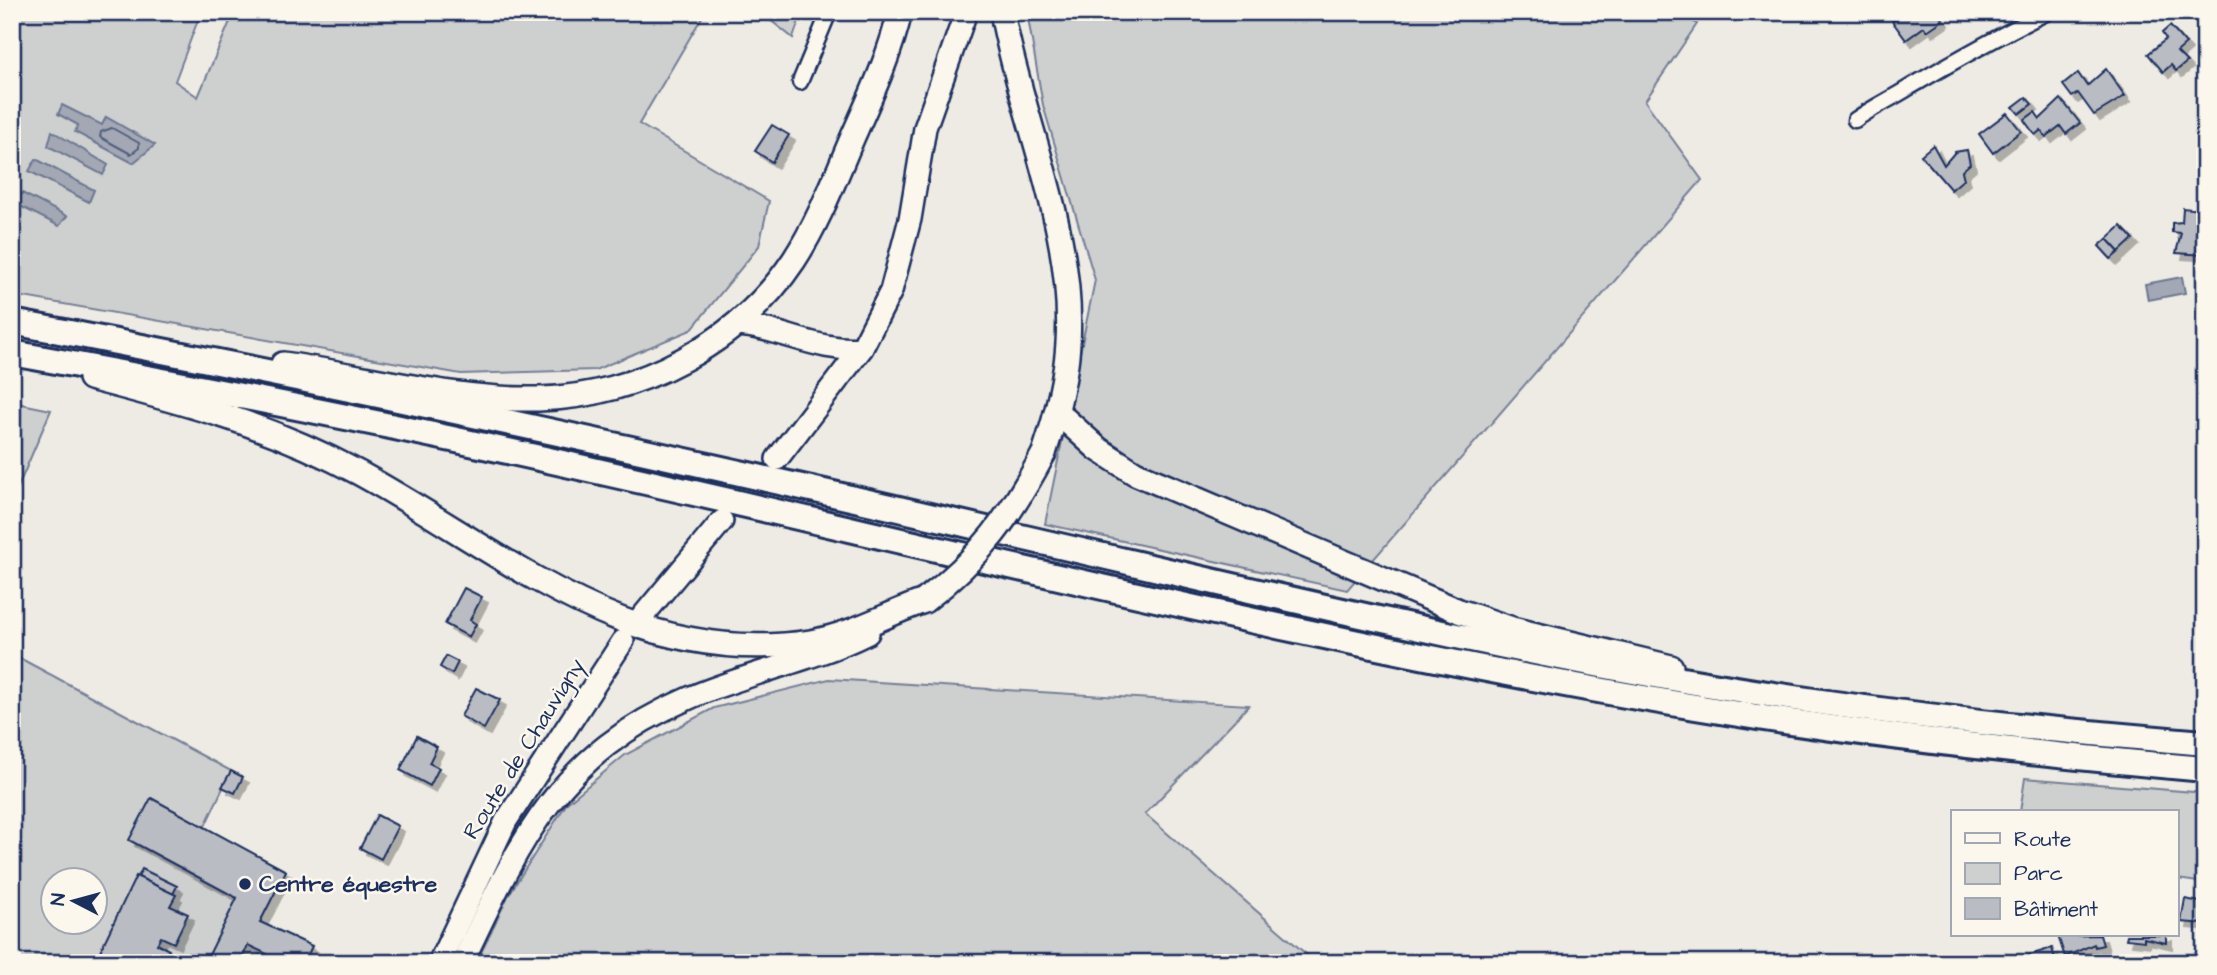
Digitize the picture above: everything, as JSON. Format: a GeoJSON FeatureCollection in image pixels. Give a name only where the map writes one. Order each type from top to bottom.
{"type":"FeatureCollection","features":[{"type":"Feature","properties":{"kind":"highway"},"geometry":{"type":"LineString","coordinates":[[12,322],[602,443],[1418,628],[1612,667],[1813,701],[2036,728],[2205,743]]}},
{"type":"Feature","properties":{"kind":"highway"},"geometry":{"type":"LineString","coordinates":[[12,355],[244,395],[438,435],[1178,606],[1382,649],[1730,713],[1925,741],[2205,769]]}},
{"type":"Feature","properties":{"kind":"main road"},"geometry":{"type":"LineString","coordinates":[[101,339],[480,396],[540,399],[595,393],[650,376],[698,352],[736,325],[794,260],[814,223],[867,104],[900,12]]}},
{"type":"Feature","properties":{"kind":"main road"},"geometry":{"type":"LineString","coordinates":[[777,459],[862,348],[879,318],[902,258],[925,128],[966,12]]}},
{"type":"Feature","properties":{"kind":"main road"},"geometry":{"type":"LineString","coordinates":[[12,355],[197,406],[258,426],[359,474],[581,604],[622,622],[677,639],[716,645],[810,642],[847,632],[924,601],[955,577],[986,546],[1019,500],[1044,453],[1057,412],[1068,343],[1065,275],[1051,204],[1015,73],[1002,12]]}},
{"type":"Feature","properties":{"kind":"main road"},"geometry":{"type":"LineString","coordinates":[[736,325],[768,329],[825,347],[862,348]]}},
{"type":"Feature","properties":{"kind":"main road"},"geometry":{"type":"LineString","coordinates":[[1057,412],[1098,449],[1135,472],[1459,611],[1512,629],[1813,701]]}},
{"type":"Feature","properties":{"kind":"main road"},"geometry":{"type":"LineString","coordinates":[[642,617],[722,521]]}},
{"type":"Feature","properties":{"kind":"main road","name":"Route de Chauvigny"},"geometry":{"type":"LineString","coordinates":[[462,963],[522,842],[552,797],[573,772],[634,728],[688,698],[837,649],[905,615],[924,601]]}},
{"type":"Feature","properties":{"kind":"main road","name":"Route de Chauvigny"},"geometry":{"type":"LineString","coordinates":[[439,963],[506,821],[623,641]]}},
{"type":"Feature","properties":{"kind":"street"},"geometry":{"type":"LineString","coordinates":[[800,82],[829,12]]}},
{"type":"Feature","properties":{"kind":"street"},"geometry":{"type":"LineString","coordinates":[[1855,120],[1879,102],[1902,92],[1993,38],[2048,12]]}},
{"type":"Feature","properties":{"kind":"green space"},"geometry":{"type":"Polygon","coordinates":[[[12,12],[201,12],[175,81],[198,97],[234,12],[705,12],[639,124],[769,201],[759,246],[691,330],[595,370],[461,374],[12,295],[12,12]]]}},
{"type":"Feature","properties":{"kind":"green space"},"geometry":{"type":"Polygon","coordinates":[[[760,12],[802,12],[793,38],[760,12]]]}},
{"type":"Feature","properties":{"kind":"green space"},"geometry":{"type":"Polygon","coordinates":[[[1027,12],[1678,12],[1697,24],[1645,101],[1702,180],[1347,590],[1045,524],[1095,280],[1043,105],[1027,12]]]}},
{"type":"Feature","properties":{"kind":"green space"},"geometry":{"type":"Polygon","coordinates":[[[12,402],[51,410],[15,494],[17,536],[12,546],[12,402]]]}},
{"type":"Feature","properties":{"kind":"green space"},"geometry":{"type":"Polygon","coordinates":[[[12,654],[231,771],[204,828],[286,871],[260,922],[312,946],[304,963],[12,963],[12,654]]]}},
{"type":"Feature","properties":{"kind":"green space"},"geometry":{"type":"Polygon","coordinates":[[[829,679],[1249,705],[1145,814],[1314,961],[476,963],[508,896],[567,803],[625,755],[714,708],[829,679]]]}},
{"type":"Feature","properties":{"kind":"green space"},"geometry":{"type":"Polygon","coordinates":[[[2025,778],[2205,793],[2205,883],[2178,879],[2178,810],[2020,810],[2025,778]]]}},
{"type":"Feature","properties":{"kind":"water"},"geometry":{"type":"Polygon","coordinates":[[[62,105],[102,125],[106,117],[155,145],[133,163],[75,132],[78,125],[58,114],[62,105]]]}},
{"type":"Feature","properties":{"kind":"water"},"geometry":{"type":"Polygon","coordinates":[[[52,131],[108,165],[103,175],[48,146],[52,131]]]}},
{"type":"Feature","properties":{"kind":"water"},"geometry":{"type":"Polygon","coordinates":[[[36,159],[94,190],[89,202],[29,171],[36,159]]]}},
{"type":"Feature","properties":{"kind":"water"},"geometry":{"type":"Polygon","coordinates":[[[22,193],[67,216],[59,226],[16,204],[22,193]]]}},
{"type":"Feature","properties":{"kind":"water"},"geometry":{"type":"Polygon","coordinates":[[[2182,277],[2185,293],[2148,300],[2145,284],[2182,277]]]}},
{"type":"Feature","properties":{"kind":"building"},"geometry":{"type":"Polygon","coordinates":[[[1911,12],[1937,12],[1943,20],[1927,31],[1924,27],[1906,40],[1892,21],[1911,12]]]}},
{"type":"Feature","properties":{"kind":"building"},"geometry":{"type":"Polygon","coordinates":[[[2170,26],[2186,44],[2177,52],[2187,62],[2176,71],[2171,65],[2163,72],[2148,54],[2166,39],[2162,33],[2170,26]]]}},
{"type":"Feature","properties":{"kind":"building"},"geometry":{"type":"Polygon","coordinates":[[[2106,69],[2125,96],[2094,115],[2078,93],[2072,97],[2063,85],[2078,73],[2087,86],[2106,69]]]}},
{"type":"Feature","properties":{"kind":"building"},"geometry":{"type":"Polygon","coordinates":[[[2026,97],[2032,104],[2019,114],[2013,107],[2026,97]]]}},
{"type":"Feature","properties":{"kind":"building"},"geometry":{"type":"Polygon","coordinates":[[[2061,99],[2080,123],[2066,134],[2060,126],[2046,137],[2041,130],[2035,135],[2024,120],[2035,112],[2040,119],[2061,99]]]}},
{"type":"Feature","properties":{"kind":"building"},"geometry":{"type":"Polygon","coordinates":[[[2007,113],[2021,131],[1993,153],[1979,134],[2007,113]]]}},
{"type":"Feature","properties":{"kind":"building"},"geometry":{"type":"Polygon","coordinates":[[[772,125],[789,135],[772,162],[755,151],[772,125]]]}},
{"type":"Feature","properties":{"kind":"building"},"geometry":{"type":"Polygon","coordinates":[[[1933,145],[1944,165],[1955,152],[1967,150],[1970,164],[1962,171],[1964,179],[1951,190],[1921,155],[1933,145]]]}},
{"type":"Feature","properties":{"kind":"building"},"geometry":{"type":"Polygon","coordinates":[[[2202,201],[2205,202],[2202,244],[2205,244],[2205,255],[2176,253],[2181,233],[2172,232],[2172,223],[2182,222],[2183,208],[2201,210],[2202,201]]]}},
{"type":"Feature","properties":{"kind":"building"},"geometry":{"type":"Polygon","coordinates":[[[2121,226],[2133,239],[2119,252],[2107,239],[2121,226]]]}},
{"type":"Feature","properties":{"kind":"building"},"geometry":{"type":"Polygon","coordinates":[[[2107,239],[2119,252],[2111,259],[2099,246],[2107,239]]]}},
{"type":"Feature","properties":{"kind":"building"},"geometry":{"type":"Polygon","coordinates":[[[464,588],[482,597],[470,620],[476,624],[469,637],[445,624],[464,588]]]}},
{"type":"Feature","properties":{"kind":"building"},"geometry":{"type":"Polygon","coordinates":[[[446,656],[458,662],[452,674],[440,667],[446,656]]]}},
{"type":"Feature","properties":{"kind":"building"},"geometry":{"type":"Polygon","coordinates":[[[476,688],[500,700],[484,729],[461,716],[476,688]]]}},
{"type":"Feature","properties":{"kind":"building"},"geometry":{"type":"Polygon","coordinates":[[[417,736],[437,747],[429,763],[439,768],[430,786],[400,770],[417,736]]]}},
{"type":"Feature","properties":{"kind":"building"},"geometry":{"type":"Polygon","coordinates":[[[231,771],[243,777],[235,793],[222,787],[231,771]]]}},
{"type":"Feature","properties":{"kind":"building","name":"Centre équestre"},"geometry":{"type":"Polygon","coordinates":[[[151,798],[286,871],[260,922],[312,946],[304,963],[286,963],[248,945],[240,963],[205,963],[237,898],[129,840],[151,798]]]}},
{"type":"Feature","properties":{"kind":"building"},"geometry":{"type":"Polygon","coordinates":[[[377,815],[398,826],[381,859],[360,848],[377,815]]]}},
{"type":"Feature","properties":{"kind":"building"},"geometry":{"type":"Polygon","coordinates":[[[142,869],[177,886],[173,894],[138,877],[142,869]]]}},
{"type":"Feature","properties":{"kind":"building"},"geometry":{"type":"Polygon","coordinates":[[[136,876],[176,895],[170,906],[188,914],[174,943],[161,937],[157,944],[169,950],[163,963],[123,963],[100,951],[136,876]]]}},
{"type":"Feature","properties":{"kind":"building"},"geometry":{"type":"Polygon","coordinates":[[[2185,899],[2205,903],[2205,924],[2181,922],[2185,899]]]}},
{"type":"Feature","properties":{"kind":"building"},"geometry":{"type":"Polygon","coordinates":[[[2058,936],[2100,936],[2103,945],[2095,947],[2094,944],[2065,957],[2058,936]]]}},
{"type":"Feature","properties":{"kind":"building"},"geometry":{"type":"Polygon","coordinates":[[[2127,936],[2166,936],[2166,943],[2144,938],[2144,941],[2126,939],[2127,936]]]}},
{"type":"Feature","properties":{"kind":"building"},"geometry":{"type":"Polygon","coordinates":[[[2052,948],[2056,963],[2014,963],[2014,960],[2052,948]]]}},
{"type":"Feature","properties":{"kind":"place","name":"Centre équestre"},"geometry":{"type":"Point","coordinates":[245,884]}}]}
